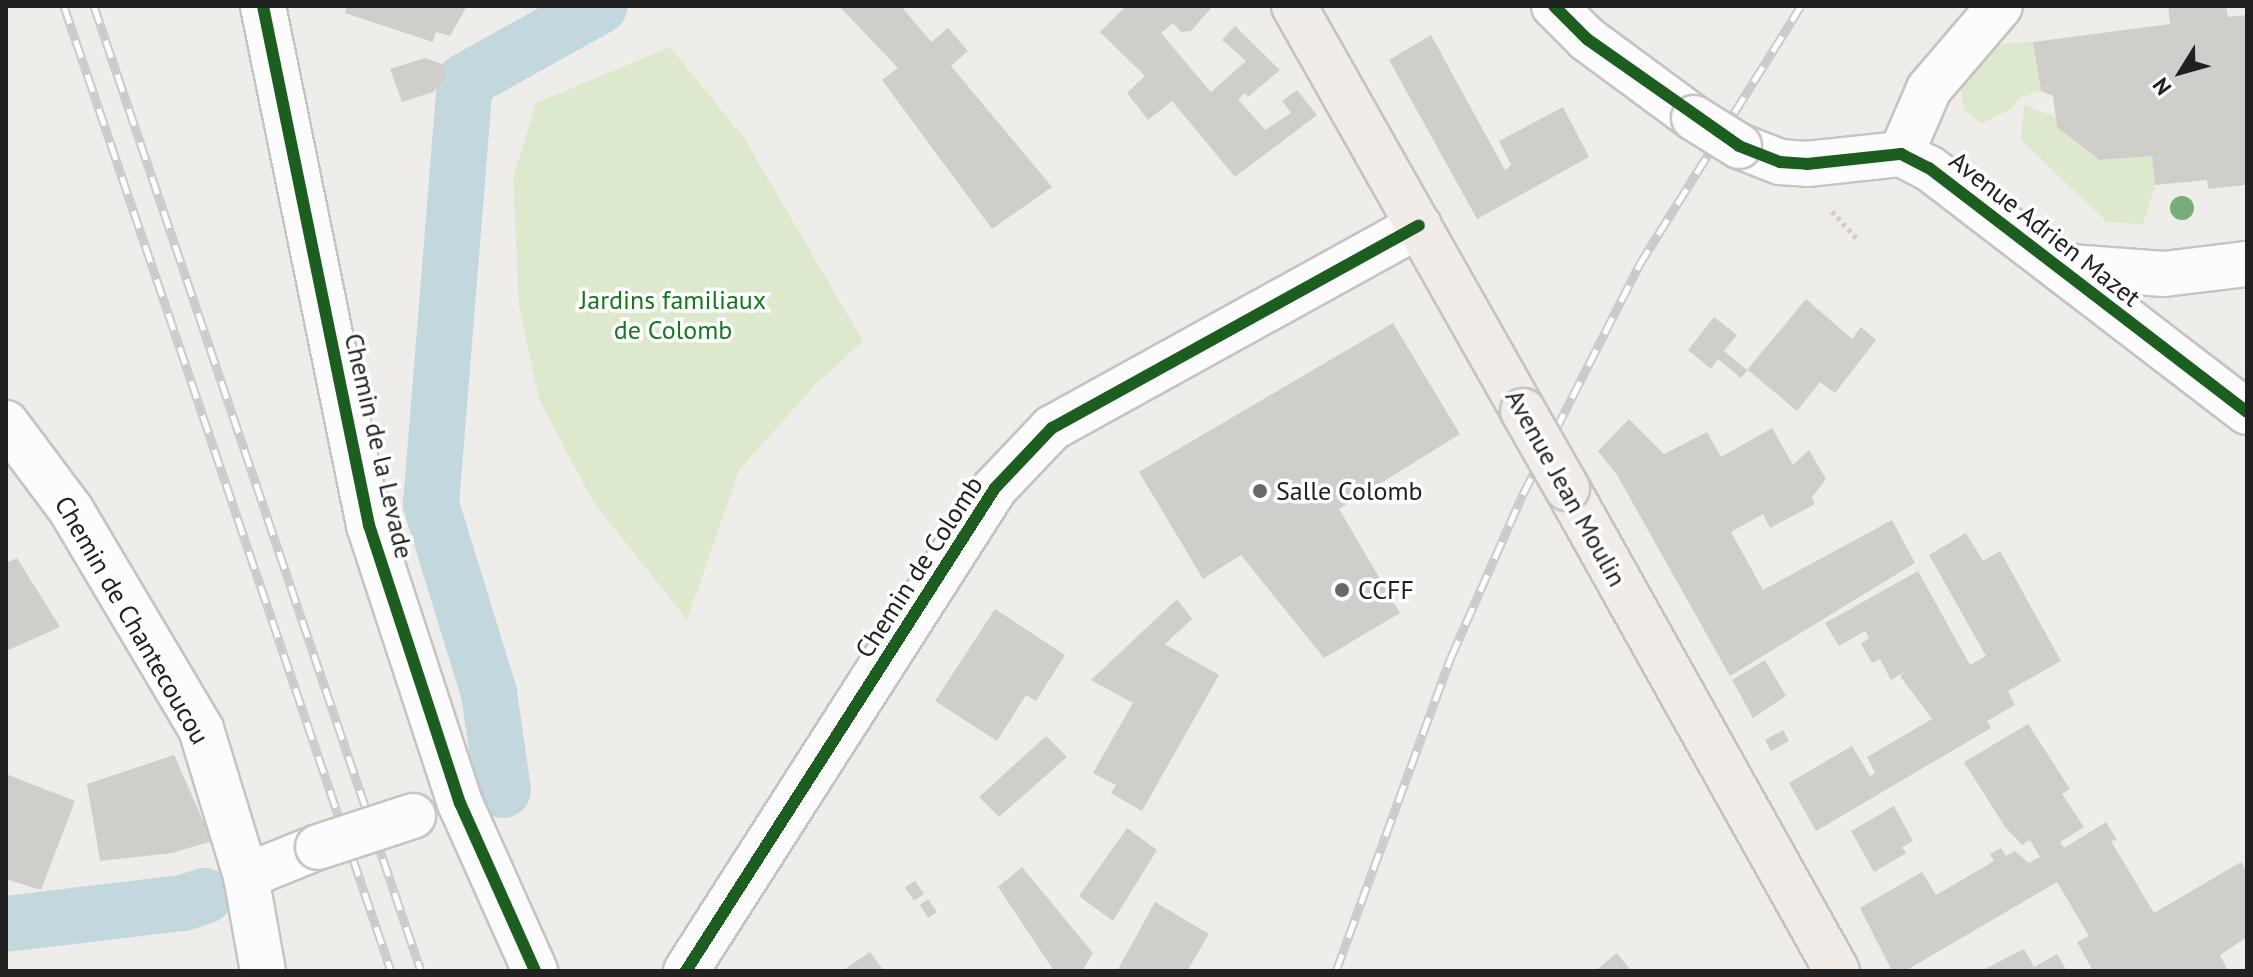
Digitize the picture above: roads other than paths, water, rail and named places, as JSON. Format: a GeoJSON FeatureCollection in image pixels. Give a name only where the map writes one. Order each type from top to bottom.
{"type":"FeatureCollection","features":[{"type":"Feature","properties":{"kind":"main road","name":"Avenue Jean Moulin"},"geometry":{"type":"LineString","coordinates":[[1294,6],[1837,971]]}},
{"type":"Feature","properties":{"kind":"street","name":"Chemin de la Levade"},"geometry":{"type":"LineString","coordinates":[[263,6],[369,525],[460,803],[495,892],[535,971]]}},
{"type":"Feature","properties":{"kind":"street"},"geometry":{"type":"LineString","coordinates":[[1554,6],[1587,39],[1694,118],[1739,146],[1780,162],[1807,164],[1901,154],[1929,89],[2000,6]]}},
{"type":"Feature","properties":{"kind":"street","name":"Avenue Adrien Mazet"},"geometry":{"type":"LineString","coordinates":[[1901,154],[1929,168],[2245,407]]}},
{"type":"Feature","properties":{"kind":"street","name":"Chemin de Colomb"},"geometry":{"type":"LineString","coordinates":[[686,971],[995,488],[1052,428],[1419,225]]}},
{"type":"Feature","properties":{"kind":"street"},"geometry":{"type":"LineString","coordinates":[[2057,266],[2164,274],[2247,264]]}},
{"type":"Feature","properties":{"kind":"street","name":"Chemin de Chantecoucou"},"geometry":{"type":"LineString","coordinates":[[6,423],[71,510],[201,729],[246,876],[263,971]]}},
{"type":"Feature","properties":{"kind":"street"},"geometry":{"type":"LineString","coordinates":[[246,876],[318,847],[460,803]]}},
{"type":"Feature","properties":{"kind":"waterway"},"geometry":{"type":"LineString","coordinates":[[503,790],[489,693],[431,504],[465,81],[600,6]]}},
{"type":"Feature","properties":{"kind":"waterway"},"geometry":{"type":"LineString","coordinates":[[6,924],[183,903],[205,896]]}},
{"type":"Feature","properties":{"kind":"railway"},"geometry":{"type":"LineString","coordinates":[[64,6],[391,971]]}},
{"type":"Feature","properties":{"kind":"railway"},"geometry":{"type":"LineString","coordinates":[[94,6],[421,971]]}},
{"type":"Feature","properties":{"kind":"railway"},"geometry":{"type":"LineString","coordinates":[[1336,971],[1451,657],[1523,494],[1639,265],[1801,6]]}},
{"type":"Feature","properties":{"kind":"place","name":"Salle Colomb"},"geometry":{"type":"Point","coordinates":[1260,491]}},
{"type":"Feature","properties":{"kind":"place","name":"CCFF"},"geometry":{"type":"Point","coordinates":[1342,590]}},
{"type":"Feature","properties":{"kind":"park label","name":"Jardins familiaux de Colomb"},"geometry":{"type":"Point","coordinates":[673,315]}}]}
